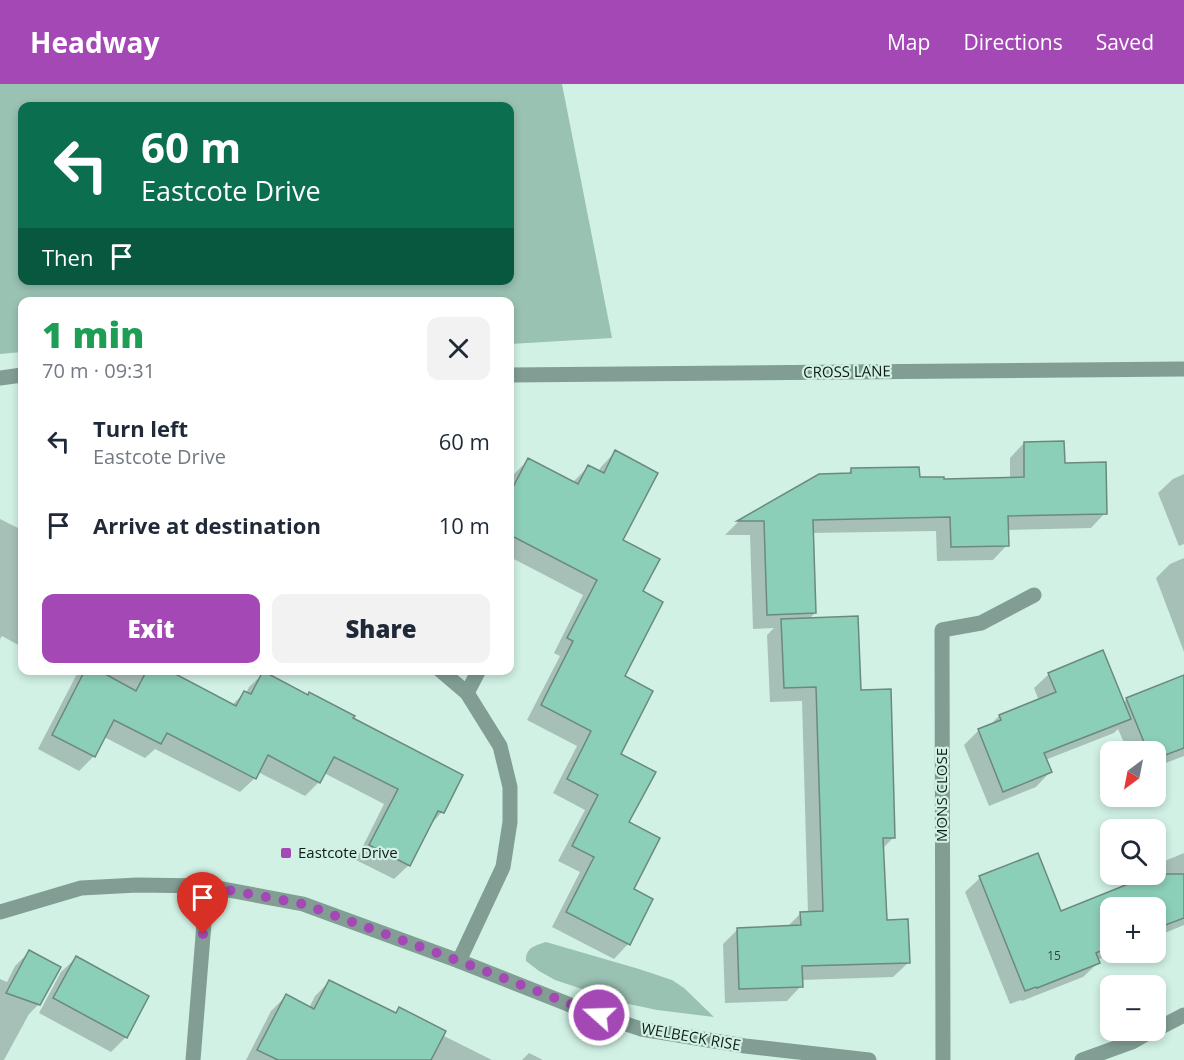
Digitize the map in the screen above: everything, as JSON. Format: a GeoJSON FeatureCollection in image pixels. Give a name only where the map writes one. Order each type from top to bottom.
{"type":"FeatureCollection","features":[{"type":"Feature","properties":{"kind":"street","name":"CROSS LANE"},"geometry":{"type":"LineString","coordinates":[[514,375],[1184,369]]}},
{"type":"Feature","properties":{"kind":"street"},"geometry":{"type":"LineString","coordinates":[[0,378],[18,376]]}},
{"type":"Feature","properties":{"kind":"street","name":"MONS CLOSE"},"geometry":{"type":"LineString","coordinates":[[943,1060],[942,630],[981,623],[1034,595]]}},
{"type":"Feature","properties":{"kind":"street"},"geometry":{"type":"LineString","coordinates":[[446,675],[467,693],[500,746],[510,787],[510,822],[503,867],[459,961]]}},
{"type":"Feature","properties":{"kind":"street"},"geometry":{"type":"LineString","coordinates":[[467,693],[476,675]]}},
{"type":"Feature","properties":{"kind":"street","name":"WELBECK RISE"},"geometry":{"type":"LineString","coordinates":[[0,912],[81,888],[136,885],[207,886],[303,904],[459,961],[578,1008],[641,1029],[745,1046],[869,1060]]}},
{"type":"Feature","properties":{"kind":"street"},"geometry":{"type":"LineString","coordinates":[[193,1060],[207,886]]}},
{"type":"Feature","properties":{"kind":"street"},"geometry":{"type":"LineString","coordinates":[[1166,1024],[1184,1015]]}},
{"type":"Feature","properties":{"kind":"street"},"geometry":{"type":"LineString","coordinates":[[1082,1060],[1134,1041]]}},
{"type":"Feature","properties":{"kind":"green space"},"geometry":{"type":"Polygon","coordinates":[[[0,84],[562,84],[612,338],[514,344],[514,297],[18,297],[18,352],[0,354],[0,84]]]}},
{"type":"Feature","properties":{"kind":"green space"},"geometry":{"type":"Polygon","coordinates":[[[546,942],[672,980],[684,988],[714,1017],[657,1010],[624,1003],[555,980],[526,961],[529,950],[546,942]]]}},
{"type":"Feature","properties":{"kind":"building"},"geometry":{"type":"Polygon","coordinates":[[[1064,441],[1065,463],[1106,462],[1107,514],[1008,516],[1009,546],[951,547],[950,517],[813,520],[816,613],[767,615],[764,521],[737,521],[819,474],[851,473],[851,468],[919,467],[920,477],[944,477],[944,479],[1024,477],[1024,442],[1064,441]]]}},
{"type":"Feature","properties":{"kind":"building"},"geometry":{"type":"Polygon","coordinates":[[[615,450],[658,473],[623,540],[660,559],[643,591],[663,602],[625,676],[653,691],[621,754],[656,772],[629,822],[660,838],[634,889],[653,899],[630,945],[566,912],[594,857],[572,846],[598,795],[567,779],[591,731],[541,705],[573,641],[567,638],[597,580],[514,537],[514,485],[528,458],[578,484],[588,465],[604,473],[615,450]]]}},
{"type":"Feature","properties":{"kind":"building"},"geometry":{"type":"Polygon","coordinates":[[[858,616],[861,690],[891,689],[895,838],[883,838],[887,920],[908,919],[910,963],[802,966],[803,987],[739,989],[737,928],[801,925],[800,912],[823,911],[816,687],[784,688],[781,619],[858,616]]]}},
{"type":"Feature","properties":{"kind":"building"},"geometry":{"type":"Polygon","coordinates":[[[1103,650],[1131,719],[1044,753],[1052,772],[1003,792],[978,729],[1001,720],[999,715],[1056,692],[1048,673],[1103,650]]]}},
{"type":"Feature","properties":{"kind":"building"},"geometry":{"type":"Polygon","coordinates":[[[82,675],[107,675],[136,691],[144,675],[177,675],[236,706],[244,691],[251,694],[261,675],[270,675],[308,695],[309,692],[355,716],[353,718],[463,775],[444,813],[438,811],[410,866],[369,845],[398,789],[334,757],[320,783],[268,755],[256,779],[167,733],[161,744],[114,720],[95,757],[52,735],[82,675]]]}},
{"type":"Feature","properties":{"kind":"building"},"geometry":{"type":"Polygon","coordinates":[[[1184,675],[1184,748],[1166,755],[1166,741],[1144,741],[1126,698],[1184,675]]]}},
{"type":"Feature","properties":{"kind":"building"},"geometry":{"type":"Polygon","coordinates":[[[1038,853],[1061,911],[1126,885],[1166,885],[1166,874],[1184,874],[1184,918],[1166,925],[1166,897],[1100,897],[1100,951],[1096,953],[1100,963],[1025,991],[979,876],[1038,853]]]}},
{"type":"Feature","properties":{"kind":"building"},"geometry":{"type":"Polygon","coordinates":[[[29,950],[61,967],[40,1005],[6,993],[29,950]]]}},
{"type":"Feature","properties":{"kind":"building"},"geometry":{"type":"Polygon","coordinates":[[[76,956],[149,996],[127,1038],[53,998],[76,956]]]}},
{"type":"Feature","properties":{"kind":"building"},"geometry":{"type":"Polygon","coordinates":[[[329,980],[396,1013],[399,1007],[446,1031],[431,1060],[278,1060],[257,1050],[286,994],[314,1009],[329,980]]]}},
{"type":"Feature","properties":{"kind":"place","name":"Eastcote Drive"},"geometry":{"type":"Point","coordinates":[286,853]}},
{"type":"Feature","properties":{"kind":"route"},"geometry":{"type":"LineString","coordinates":[[203,934],[207,886],[303,904],[599,1015]]}}]}
